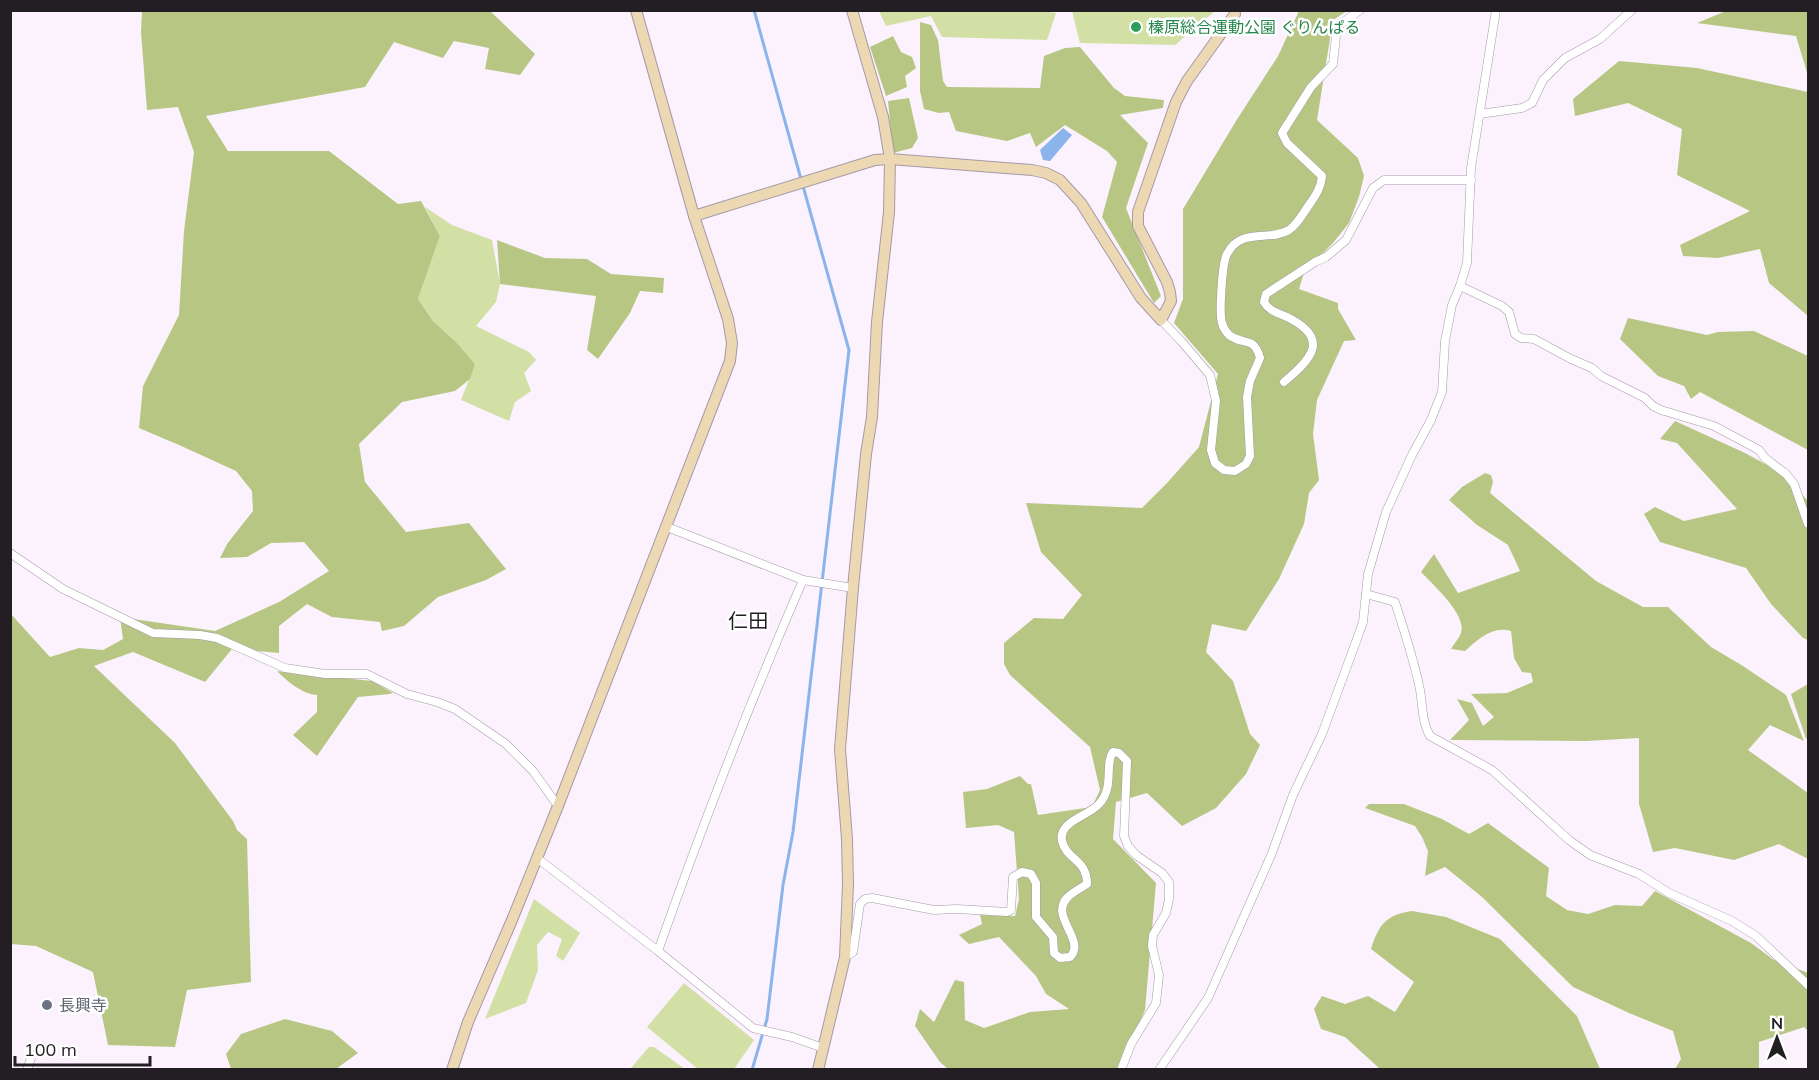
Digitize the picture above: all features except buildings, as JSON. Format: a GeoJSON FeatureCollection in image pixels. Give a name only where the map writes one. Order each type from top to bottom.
{"type":"FeatureCollection","features":[{"type":"Feature","properties":{"kind":"street"},"geometry":{"type":"LineString","coordinates":[[452,1070],[468,1022],[558,806],[730,361],[732,343],[728,319],[694,216],[636,10]]}},
{"type":"Feature","properties":{"kind":"street"},"geometry":{"type":"LineString","coordinates":[[818,1070],[845,957],[847,839],[840,749],[853,588],[866,454],[872,417],[877,322],[889,212],[890,159],[883,117],[852,10]]}},
{"type":"Feature","properties":{"kind":"street"},"geometry":{"type":"LineString","coordinates":[[694,216],[875,160],[890,159],[1046,173],[1060,180],[1081,203],[1141,298],[1209,375],[1216,401],[1211,450],[1215,463],[1224,470],[1235,471],[1246,464],[1250,456],[1248,397],[1250,381],[1260,358],[1257,348],[1249,342],[1228,334],[1222,322],[1222,285],[1226,256],[1232,247],[1247,237],[1288,230],[1297,222],[1321,187],[1322,176],[1287,143],[1282,133],[1311,87],[1333,64],[1336,27],[1360,10]]}},
{"type":"Feature","properties":{"kind":"street"},"geometry":{"type":"LineString","coordinates":[[1159,1070],[1208,998],[1255,892],[1293,795],[1322,734],[1360,630],[1368,574],[1386,512],[1431,420],[1442,392],[1450,314],[1467,263],[1471,168],[1496,10]]}},
{"type":"Feature","properties":{"kind":"street"},"geometry":{"type":"LineString","coordinates":[[1480,114],[1522,108],[1532,103],[1543,80],[1565,58],[1600,39],[1632,10]]}},
{"type":"Feature","properties":{"kind":"street"},"geometry":{"type":"LineString","coordinates":[[1161,320],[1171,301],[1170,292],[1138,226],[1138,212],[1176,102],[1187,81],[1235,14]]}},
{"type":"Feature","properties":{"kind":"street"},"geometry":{"type":"LineString","coordinates":[[1284,382],[1302,367],[1312,351],[1313,341],[1309,332],[1300,324],[1267,308],[1264,302],[1266,294],[1326,257],[1346,240],[1373,188],[1380,182],[1384,180],[1471,180]]}},
{"type":"Feature","properties":{"kind":"street"},"geometry":{"type":"LineString","coordinates":[[1460,286],[1502,306],[1509,312],[1515,334],[1521,338],[1534,339],[1592,368],[1601,376],[1645,398],[1661,410],[1714,426],[1759,450],[1794,484],[1809,524]]}},
{"type":"Feature","properties":{"kind":"street"},"geometry":{"type":"LineString","coordinates":[[667,527],[803,580],[853,588]]}},
{"type":"Feature","properties":{"kind":"street"},"geometry":{"type":"LineString","coordinates":[[10,553],[63,589],[153,633],[218,638],[285,668],[325,674],[366,674],[407,694],[455,709],[506,744],[533,771],[558,806]]}},
{"type":"Feature","properties":{"kind":"street"},"geometry":{"type":"LineString","coordinates":[[658,951],[689,861],[803,580]]}},
{"type":"Feature","properties":{"kind":"street"},"geometry":{"type":"LineString","coordinates":[[1366,594],[1395,602],[1416,671],[1425,729],[1430,736],[1492,770],[1569,840],[1590,855],[1640,874],[1669,892],[1732,921],[1756,936],[1809,985]]}},
{"type":"Feature","properties":{"kind":"street"},"geometry":{"type":"LineString","coordinates":[[845,957],[853,952],[860,904],[864,899],[872,898],[934,910],[1007,912],[1011,910],[1013,877],[1022,872],[1031,874],[1036,883],[1036,916],[1053,938],[1054,953],[1060,958],[1070,957],[1075,952],[1076,946],[1063,915],[1063,905],[1067,897],[1087,884],[1087,875],[1082,864],[1068,853],[1062,841],[1062,834],[1066,826],[1097,807],[1106,796],[1110,756],[1113,752],[1119,753],[1127,761],[1124,836],[1128,846],[1136,855],[1162,873],[1169,882],[1166,913],[1153,935],[1152,946],[1159,975],[1156,1003],[1131,1044],[1121,1070]]}},
{"type":"Feature","properties":{"kind":"street"},"geometry":{"type":"LineString","coordinates":[[537,858],[753,1028],[792,1037],[823,1048]]}},
{"type":"Feature","properties":{"kind":"street"},"geometry":{"type":"LineString","coordinates":[[27,1070],[32,1055]]}},
{"type":"Feature","properties":{"kind":"green space"},"geometry":{"type":"Polygon","coordinates":[[[1033,10],[1056,13],[1047,40],[942,37],[931,16],[886,26],[879,11],[1033,10]]]}},
{"type":"Feature","properties":{"kind":"green space","name":"榛原総合運動公園 ぐりんぱる"},"geometry":{"type":"Polygon","coordinates":[[[1072,10],[1215,11],[1175,45],[1080,43],[1072,10]]]}},
{"type":"Feature","properties":{"kind":"green space"},"geometry":{"type":"Polygon","coordinates":[[[142,11],[490,11],[535,54],[520,75],[485,69],[489,48],[454,41],[443,58],[394,42],[365,87],[206,116],[228,151],[329,151],[398,204],[421,201],[440,236],[418,299],[433,321],[475,364],[470,379],[455,391],[402,402],[359,444],[365,482],[406,532],[469,523],[506,569],[486,580],[438,597],[404,626],[382,631],[380,622],[332,617],[307,604],[279,626],[279,653],[232,649],[205,682],[133,652],[94,666],[175,743],[233,821],[237,830],[247,839],[251,982],[187,990],[175,1047],[108,1045],[93,972],[36,946],[11,944],[10,613],[50,657],[79,648],[103,650],[123,639],[120,617],[215,631],[279,602],[329,571],[304,542],[271,543],[247,557],[220,558],[227,544],[253,511],[252,491],[236,471],[139,428],[143,386],[179,315],[184,231],[194,152],[178,107],[147,110],[141,32],[142,11]]]}},
{"type":"Feature","properties":{"kind":"green space"},"geometry":{"type":"Polygon","coordinates":[[[1299,11],[1347,11],[1333,20],[1317,120],[1358,158],[1364,176],[1349,223],[1323,253],[1307,263],[1299,289],[1338,303],[1338,309],[1356,340],[1344,341],[1317,400],[1313,434],[1319,480],[1309,493],[1304,524],[1279,579],[1246,631],[1212,624],[1206,652],[1233,681],[1250,734],[1260,745],[1246,774],[1216,808],[1182,826],[1147,793],[1116,802],[1113,839],[1156,883],[1145,1010],[1119,1069],[948,1069],[940,1062],[915,1026],[920,1009],[934,1022],[955,980],[964,982],[965,1020],[984,1028],[1030,1012],[1069,1009],[1046,994],[1036,976],[999,937],[969,944],[959,935],[982,924],[980,915],[1015,916],[1019,899],[1014,832],[998,825],[966,828],[963,792],[987,789],[1020,776],[1031,784],[1038,815],[1092,807],[1100,790],[1090,747],[1010,675],[1004,664],[1004,643],[1034,618],[1063,619],[1082,595],[1041,552],[1026,503],[1142,508],[1199,447],[1218,374],[1174,323],[1183,299],[1183,209],[1278,56],[1299,11]]]}},
{"type":"Feature","properties":{"kind":"green space"},"geometry":{"type":"Polygon","coordinates":[[[1726,11],[1808,11],[1808,76],[1796,36],[1697,23],[1726,11]]]}},
{"type":"Feature","properties":{"kind":"green space"},"geometry":{"type":"Polygon","coordinates":[[[920,22],[931,25],[938,40],[943,81],[947,87],[1040,88],[1044,56],[1065,48],[1080,47],[1114,88],[1125,96],[1164,100],[1163,108],[1120,115],[1148,143],[1126,208],[1161,296],[1154,303],[1102,217],[1117,162],[1107,151],[1065,125],[1036,147],[1030,133],[1007,141],[956,131],[949,112],[939,113],[924,109],[920,91],[920,22]]]}},
{"type":"Feature","properties":{"kind":"green space"},"geometry":{"type":"Polygon","coordinates":[[[893,36],[901,52],[912,57],[916,68],[905,76],[907,87],[886,96],[870,47],[893,36]]]}},
{"type":"Feature","properties":{"kind":"green space"},"geometry":{"type":"Polygon","coordinates":[[[1619,61],[1697,68],[1808,92],[1808,316],[1769,283],[1760,249],[1718,258],[1683,256],[1680,245],[1750,211],[1677,175],[1682,129],[1628,103],[1575,116],[1573,99],[1619,61]]]}},
{"type":"Feature","properties":{"kind":"green space"},"geometry":{"type":"Polygon","coordinates":[[[909,98],[918,138],[912,148],[893,153],[888,101],[909,98]]]}},
{"type":"Feature","properties":{"kind":"green space"},"geometry":{"type":"Polygon","coordinates":[[[425,207],[452,225],[492,240],[500,284],[496,302],[476,326],[529,352],[536,360],[524,373],[531,391],[515,402],[509,421],[461,400],[475,364],[433,321],[418,299],[440,236],[425,207]]]}},
{"type":"Feature","properties":{"kind":"green space"},"geometry":{"type":"Polygon","coordinates":[[[497,240],[545,258],[587,259],[611,274],[664,278],[663,293],[640,291],[630,313],[598,359],[587,350],[596,296],[500,284],[497,240]]]}},
{"type":"Feature","properties":{"kind":"green space"},"geometry":{"type":"Polygon","coordinates":[[[1628,318],[1707,335],[1718,332],[1754,331],[1808,356],[1808,450],[1700,392],[1691,399],[1684,386],[1658,376],[1620,339],[1628,318]]]}},
{"type":"Feature","properties":{"kind":"green space"},"geometry":{"type":"Polygon","coordinates":[[[1675,421],[1780,472],[1808,501],[1808,640],[1803,638],[1771,604],[1746,568],[1660,542],[1644,514],[1655,507],[1684,521],[1737,509],[1677,443],[1660,439],[1675,421]]]}},
{"type":"Feature","properties":{"kind":"green space"},"geometry":{"type":"Polygon","coordinates":[[[1485,473],[1491,475],[1493,482],[1490,493],[1596,581],[1643,607],[1668,607],[1711,647],[1786,695],[1804,741],[1770,725],[1748,750],[1808,793],[1808,859],[1779,844],[1734,860],[1675,848],[1653,852],[1639,804],[1639,738],[1586,741],[1450,740],[1469,720],[1457,699],[1472,703],[1483,726],[1494,717],[1471,694],[1507,693],[1533,682],[1531,673],[1522,672],[1514,658],[1511,631],[1492,632],[1480,638],[1465,651],[1451,649],[1461,633],[1459,617],[1421,572],[1434,554],[1458,593],[1520,571],[1508,545],[1477,525],[1449,500],[1462,487],[1485,473]]]}},
{"type":"Feature","properties":{"kind":"green space"},"geometry":{"type":"Polygon","coordinates":[[[277,671],[372,681],[393,693],[358,697],[317,756],[293,735],[317,712],[317,695],[301,690],[277,671]]]}},
{"type":"Feature","properties":{"kind":"green space"},"geometry":{"type":"Polygon","coordinates":[[[1808,684],[1808,737],[1806,739],[1791,694],[1808,684]]]}},
{"type":"Feature","properties":{"kind":"green space"},"geometry":{"type":"Polygon","coordinates":[[[1369,804],[1404,804],[1442,819],[1469,834],[1488,823],[1549,868],[1546,896],[1567,910],[1588,914],[1615,905],[1642,906],[1655,891],[1751,943],[1774,960],[1808,973],[1808,1031],[1804,1027],[1759,1042],[1759,1069],[1675,1069],[1681,1059],[1673,1031],[1573,987],[1482,897],[1445,867],[1425,876],[1428,851],[1415,826],[1365,808],[1369,804]]]}},
{"type":"Feature","properties":{"kind":"green space"},"geometry":{"type":"Polygon","coordinates":[[[534,899],[580,933],[563,961],[556,956],[562,939],[548,932],[537,945],[538,970],[526,1003],[485,1019],[534,899]]]}},
{"type":"Feature","properties":{"kind":"green space"},"geometry":{"type":"Polygon","coordinates":[[[1412,911],[1446,917],[1500,939],[1577,1016],[1600,1069],[1380,1069],[1345,1037],[1321,1029],[1314,1009],[1322,996],[1345,1004],[1368,996],[1395,1012],[1414,982],[1371,949],[1377,933],[1385,922],[1396,915],[1412,911]]]}},
{"type":"Feature","properties":{"kind":"green space"},"geometry":{"type":"Polygon","coordinates":[[[684,983],[754,1040],[734,1069],[698,1069],[647,1027],[684,983]]]}},
{"type":"Feature","properties":{"kind":"green space"},"geometry":{"type":"Polygon","coordinates":[[[285,1019],[332,1031],[358,1053],[336,1069],[231,1069],[226,1054],[241,1034],[285,1019]]]}},
{"type":"Feature","properties":{"kind":"green space"},"geometry":{"type":"Polygon","coordinates":[[[649,1047],[654,1047],[685,1069],[630,1069],[649,1047]]]}},
{"type":"Feature","properties":{"kind":"water"},"geometry":{"type":"Polygon","coordinates":[[[1063,128],[1072,135],[1050,161],[1043,160],[1040,150],[1063,128]]]}},
{"type":"Feature","properties":{"kind":"waterway"},"geometry":{"type":"LineString","coordinates":[[754,10],[801,179]]}},
{"type":"Feature","properties":{"kind":"waterway"},"geometry":{"type":"LineString","coordinates":[[752,1070],[767,1019],[783,885],[793,832],[849,350],[803,186]]}},
{"type":"Feature","properties":{"kind":"place","name":"榛原総合運動公園 ぐりんぱる"},"geometry":{"type":"Point","coordinates":[1136,27]}},
{"type":"Feature","properties":{"kind":"place","name":"長興寺"},"geometry":{"type":"Point","coordinates":[47,1005]}},
{"type":"Feature","properties":{"kind":"district","name":"仁田"},"geometry":{"type":"Point","coordinates":[748,621]}}]}
